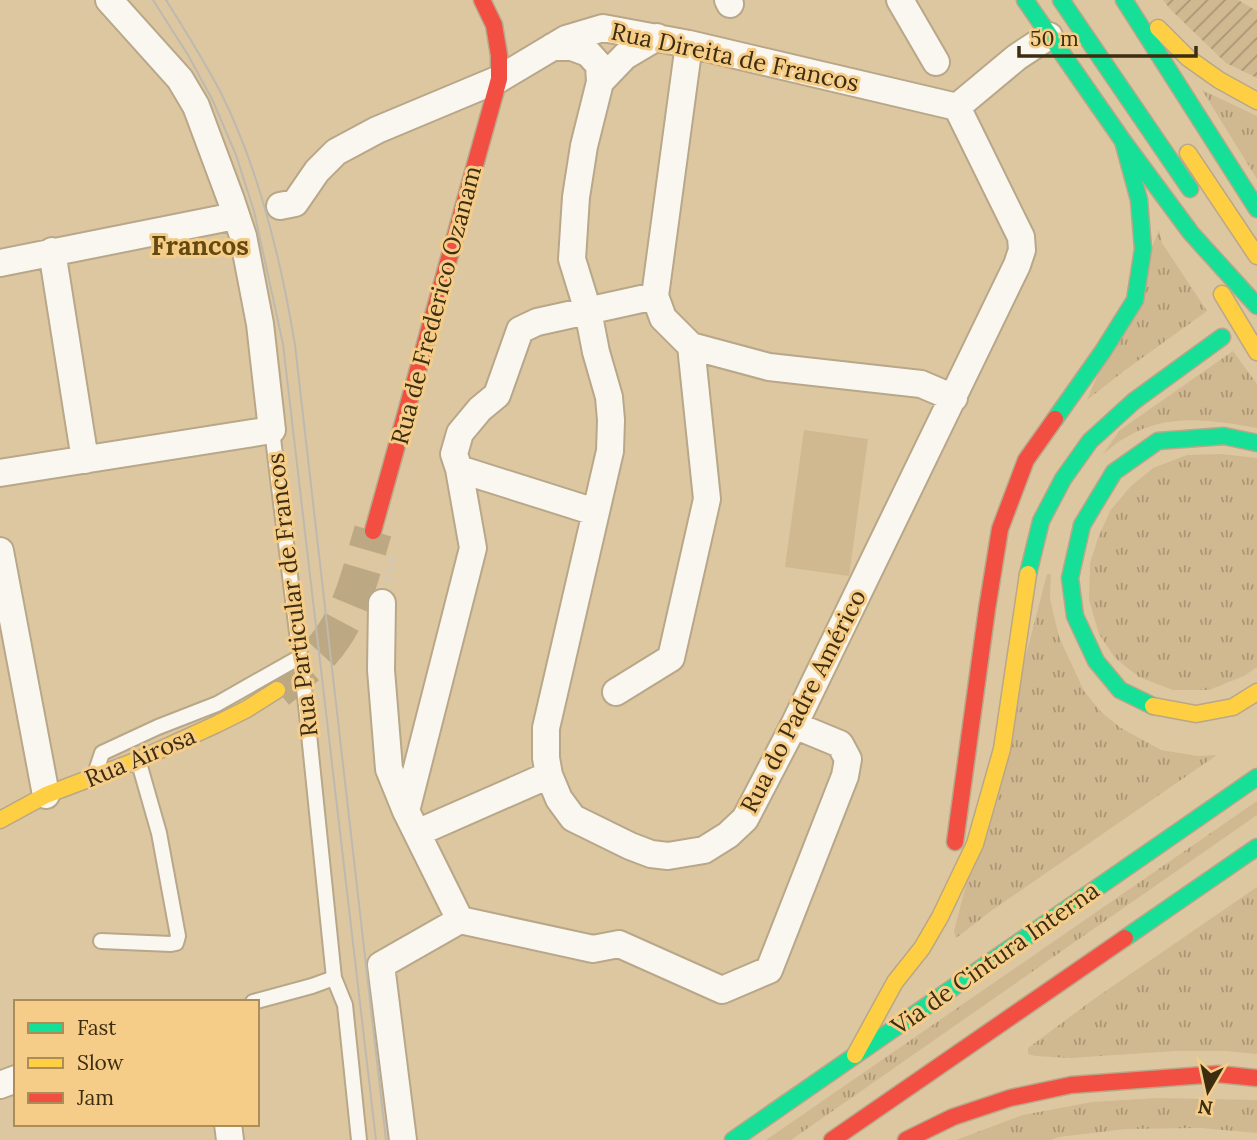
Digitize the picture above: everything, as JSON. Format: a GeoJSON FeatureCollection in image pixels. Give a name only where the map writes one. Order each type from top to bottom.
{"type":"FeatureCollection","features":[{"type":"Feature","properties":{"kind":"main road","name":"Rua de Frederico Ozanam"},"geometry":{"type":"LineString","coordinates":[[373,531],[499,79],[499,55],[494,25],[482,0]]}},
{"type":"Feature","properties":{"kind":"main road"},"geometry":{"type":"LineString","coordinates":[[1025,0],[1191,233],[1254,302]]}},
{"type":"Feature","properties":{"kind":"main road"},"geometry":{"type":"LineString","coordinates":[[1061,0],[1201,206]]}},
{"type":"Feature","properties":{"kind":"main road"},"geometry":{"type":"LineString","coordinates":[[1124,0],[1257,209]]}},
{"type":"Feature","properties":{"kind":"main road"},"geometry":{"type":"LineString","coordinates":[[1132,0],[1188,58],[1219,80],[1257,101]]}},
{"type":"Feature","properties":{"kind":"main road"},"geometry":{"type":"LineString","coordinates":[[1179,139],[1257,256]]}},
{"type":"Feature","properties":{"kind":"main road"},"geometry":{"type":"LineString","coordinates":[[954,886],[952,863],[1000,529],[1026,460],[1103,351],[1135,300],[1143,249],[1139,200],[1123,141]]}},
{"type":"Feature","properties":{"kind":"main road"},"geometry":{"type":"LineString","coordinates":[[1191,233],[1229,309],[1257,352]]}},
{"type":"Feature","properties":{"kind":"main road"},"geometry":{"type":"LineString","coordinates":[[1227,252],[1254,302]]}},
{"type":"Feature","properties":{"kind":"main road"},"geometry":{"type":"LineString","coordinates":[[855,1055],[895,982],[922,947],[940,917],[975,844],[1002,749],[1029,570],[1041,521],[1063,479],[1090,441],[1134,401],[1222,337]]}},
{"type":"Feature","properties":{"kind":"main road"},"geometry":{"type":"LineString","coordinates":[[1257,443],[1224,436],[1158,441],[1114,472],[1082,525],[1070,578],[1075,616],[1096,661],[1120,690],[1153,706],[1196,714],[1233,707],[1257,692]]}},
{"type":"Feature","properties":{"kind":"main road","name":"Rua Airosa"},"geometry":{"type":"LineString","coordinates":[[0,820],[46,795],[138,760],[218,724],[277,690]]}},
{"type":"Feature","properties":{"kind":"main road","name":"Via de Cintura Interna"},"geometry":{"type":"LineString","coordinates":[[733,1140],[1257,777]]}},
{"type":"Feature","properties":{"kind":"main road"},"geometry":{"type":"LineString","coordinates":[[832,1140],[1257,847]]}},
{"type":"Feature","properties":{"kind":"main road"},"geometry":{"type":"LineString","coordinates":[[906,1140],[953,1117],[1010,1098],[1071,1085],[1218,1074],[1257,1078]]}},
{"type":"Feature","properties":{"kind":"street","name":"Rua Particular de Francos"},"geometry":{"type":"LineString","coordinates":[[109,0],[162,58],[196,106],[243,236],[260,324],[272,430]]}},
{"type":"Feature","properties":{"kind":"street"},"geometry":{"type":"LineString","coordinates":[[900,0],[936,62]]}},
{"type":"Feature","properties":{"kind":"street","name":"Rua Direita de Francos"},"geometry":{"type":"LineString","coordinates":[[280,206],[295,203],[317,171],[336,152],[377,130],[499,79],[566,39],[603,28],[689,44],[957,107]]}},
{"type":"Feature","properties":{"kind":"street"},"geometry":{"type":"LineString","coordinates":[[957,107],[1017,57],[1049,36]]}},
{"type":"Feature","properties":{"kind":"street","name":"Rua do Padre Américo"},"geometry":{"type":"LineString","coordinates":[[657,37],[625,56],[600,82],[584,146],[576,197],[572,259],[589,311],[596,352],[609,397],[610,451],[546,728],[549,775],[559,799],[573,818],[651,854],[668,856],[704,850],[728,835],[745,819],[794,725],[1017,265],[1022,250],[1021,237],[957,107]]}},
{"type":"Feature","properties":{"kind":"street"},"geometry":{"type":"LineString","coordinates":[[689,44],[655,296],[663,318],[691,346],[769,367],[920,384],[954,398]]}},
{"type":"Feature","properties":{"kind":"street"},"geometry":{"type":"LineString","coordinates":[[552,47],[572,47],[588,53],[599,65],[600,82]]}},
{"type":"Feature","properties":{"kind":"street"},"geometry":{"type":"LineString","coordinates":[[0,263],[235,216]]}},
{"type":"Feature","properties":{"kind":"street"},"geometry":{"type":"LineString","coordinates":[[52,251],[85,460]]}},
{"type":"Feature","properties":{"kind":"street"},"geometry":{"type":"LineString","coordinates":[[411,822],[473,548],[460,470],[454,454],[460,433],[480,408],[497,395],[520,330],[537,322],[655,296]]}},
{"type":"Feature","properties":{"kind":"street"},"geometry":{"type":"LineString","coordinates":[[616,691],[671,658],[707,499],[691,346]]}},
{"type":"Feature","properties":{"kind":"street"},"geometry":{"type":"LineString","coordinates":[[0,473],[272,430]]}},
{"type":"Feature","properties":{"kind":"street"},"geometry":{"type":"LineString","coordinates":[[460,470],[595,512]]}},
{"type":"Feature","properties":{"kind":"street"},"geometry":{"type":"LineString","coordinates":[[0,551],[46,795]]}},
{"type":"Feature","properties":{"kind":"street"},"geometry":{"type":"LineString","coordinates":[[382,603],[381,670],[389,769],[411,822],[460,920]]}},
{"type":"Feature","properties":{"kind":"street"},"geometry":{"type":"LineString","coordinates":[[403,1140],[381,965],[460,920],[593,949],[619,944],[722,990],[769,970],[845,776],[848,759],[840,744],[794,725]]}},
{"type":"Feature","properties":{"kind":"street"},"geometry":{"type":"LineString","coordinates":[[411,822],[549,775]]}},
{"type":"Feature","properties":{"kind":"lane","name":"Rua Particular de Francos"},"geometry":{"type":"LineString","coordinates":[[272,430],[300,657],[334,978],[345,1005],[359,1140]]}},
{"type":"Feature","properties":{"kind":"lane"},"geometry":{"type":"LineString","coordinates":[[95,776],[102,753],[217,704],[300,657]]}},
{"type":"Feature","properties":{"kind":"lane"},"geometry":{"type":"LineString","coordinates":[[100,941],[172,944],[176,943],[178,936],[159,834],[138,760]]}},
{"type":"Feature","properties":{"kind":"lane"},"geometry":{"type":"LineString","coordinates":[[259,1000],[334,978]]}},
{"type":"Feature","properties":{"kind":"green space"},"geometry":{"type":"Polygon","coordinates":[[[1163,0],[1238,0],[1257,11],[1257,78],[1226,63],[1163,0]]]}},
{"type":"Feature","properties":{"kind":"green space"},"geometry":{"type":"Polygon","coordinates":[[[1202,90],[1257,116],[1257,179],[1202,90]]]}},
{"type":"Feature","properties":{"kind":"green space"},"geometry":{"type":"Polygon","coordinates":[[[1159,230],[1162,243],[1207,311],[1087,400],[1159,230]]]}},
{"type":"Feature","properties":{"kind":"green space"},"geometry":{"type":"Polygon","coordinates":[[[1233,351],[1257,384],[1257,428],[1206,421],[1173,421],[1141,430],[1103,454],[1120,430],[1233,351]]]}},
{"type":"Feature","properties":{"kind":"green space"},"geometry":{"type":"Polygon","coordinates":[[[804,430],[868,439],[849,576],[785,567],[804,430]]]}},
{"type":"Feature","properties":{"kind":"green space"},"geometry":{"type":"Polygon","coordinates":[[[1222,454],[1257,458],[1257,667],[1244,676],[1209,690],[1173,690],[1139,677],[1115,658],[1099,634],[1089,600],[1090,563],[1110,511],[1130,487],[1153,468],[1187,455],[1222,454]]]}},
{"type":"Feature","properties":{"kind":"green space"},"geometry":{"type":"Polygon","coordinates":[[[1047,574],[1051,574],[1050,599],[1059,637],[1084,691],[1101,712],[1121,728],[1161,750],[1198,756],[1217,755],[956,938],[954,931],[1047,574]]]}},
{"type":"Feature","properties":{"kind":"green space"},"geometry":{"type":"Polygon","coordinates":[[[1257,801],[1257,815],[791,1140],[766,1140],[1257,801]]]}},
{"type":"Feature","properties":{"kind":"green space"},"geometry":{"type":"Polygon","coordinates":[[[1257,887],[1257,1054],[1176,1051],[1071,1058],[1028,1054],[1028,1048],[1094,999],[1257,887]]]}},
{"type":"Feature","properties":{"kind":"green space"},"geometry":{"type":"Polygon","coordinates":[[[1157,1098],[1257,1100],[1257,1133],[1201,1128],[1126,1129],[1051,1140],[956,1140],[1023,1115],[1092,1102],[1157,1098]]]}},
{"type":"Feature","properties":{"kind":"tunnel"},"geometry":{"type":"LineString","coordinates":[[277,690],[320,653],[340,626],[357,586],[373,531]]}},
{"type":"Feature","properties":{"kind":"tram line"},"geometry":{"type":"LineString","coordinates":[[153,0],[212,99],[236,155],[254,211],[283,344],[376,1140]]}},
{"type":"Feature","properties":{"kind":"tram line"},"geometry":{"type":"LineString","coordinates":[[166,0],[221,93],[247,153],[276,248],[289,313],[295,345],[386,1140]]}},
{"type":"Feature","properties":{"kind":"traffic: fast"},"geometry":{"type":"LineString","coordinates":[[1025,0],[1191,233],[1257,306]]}},
{"type":"Feature","properties":{"kind":"traffic: fast"},"geometry":{"type":"LineString","coordinates":[[1061,0],[1190,189]]}},
{"type":"Feature","properties":{"kind":"traffic: fast"},"geometry":{"type":"LineString","coordinates":[[1124,0],[1257,209]]}},
{"type":"Feature","properties":{"kind":"traffic: fast"},"geometry":{"type":"LineString","coordinates":[[1055,419],[1135,300],[1143,249],[1139,200],[1123,141]]}},
{"type":"Feature","properties":{"kind":"traffic: fast"},"geometry":{"type":"LineString","coordinates":[[1028,574],[1041,521],[1063,479],[1090,441],[1134,401],[1222,337]]}},
{"type":"Feature","properties":{"kind":"traffic: fast"},"geometry":{"type":"LineString","coordinates":[[1153,706],[1120,690],[1096,661],[1075,616],[1070,578],[1082,525],[1114,472],[1158,441],[1224,436],[1257,443]]}},
{"type":"Feature","properties":{"kind":"traffic: fast"},"geometry":{"type":"LineString","coordinates":[[733,1140],[1257,777]]}},
{"type":"Feature","properties":{"kind":"traffic: fast"},"geometry":{"type":"LineString","coordinates":[[1125,938],[1257,847]]}},
{"type":"Feature","properties":{"kind":"traffic: slow"},"geometry":{"type":"LineString","coordinates":[[1158,28],[1188,58],[1219,80],[1257,101]]}},
{"type":"Feature","properties":{"kind":"traffic: slow"},"geometry":{"type":"LineString","coordinates":[[1188,153],[1257,256]]}},
{"type":"Feature","properties":{"kind":"traffic: slow"},"geometry":{"type":"LineString","coordinates":[[1222,294],[1257,352]]}},
{"type":"Feature","properties":{"kind":"traffic: slow"},"geometry":{"type":"LineString","coordinates":[[855,1055],[895,982],[922,948],[940,917],[975,844],[1002,749],[1028,574]]}},
{"type":"Feature","properties":{"kind":"traffic: slow"},"geometry":{"type":"LineString","coordinates":[[0,820],[46,795],[138,760],[217,724],[277,690]]}},
{"type":"Feature","properties":{"kind":"traffic: slow"},"geometry":{"type":"LineString","coordinates":[[1153,706],[1196,714],[1233,707],[1257,692]]}},
{"type":"Feature","properties":{"kind":"traffic: jam"},"geometry":{"type":"LineString","coordinates":[[373,531],[499,79],[499,55],[494,25],[482,0]]}},
{"type":"Feature","properties":{"kind":"traffic: jam"},"geometry":{"type":"LineString","coordinates":[[955,842],[1000,529],[1026,460],[1055,419]]}},
{"type":"Feature","properties":{"kind":"traffic: jam"},"geometry":{"type":"LineString","coordinates":[[832,1140],[1125,938]]}},
{"type":"Feature","properties":{"kind":"traffic: jam"},"geometry":{"type":"LineString","coordinates":[[906,1140],[953,1117],[1010,1098],[1071,1085],[1218,1074],[1257,1078]]}},
{"type":"Feature","properties":{"kind":"district","name":"Francos"},"geometry":{"type":"Point","coordinates":[200,245]}}]}
